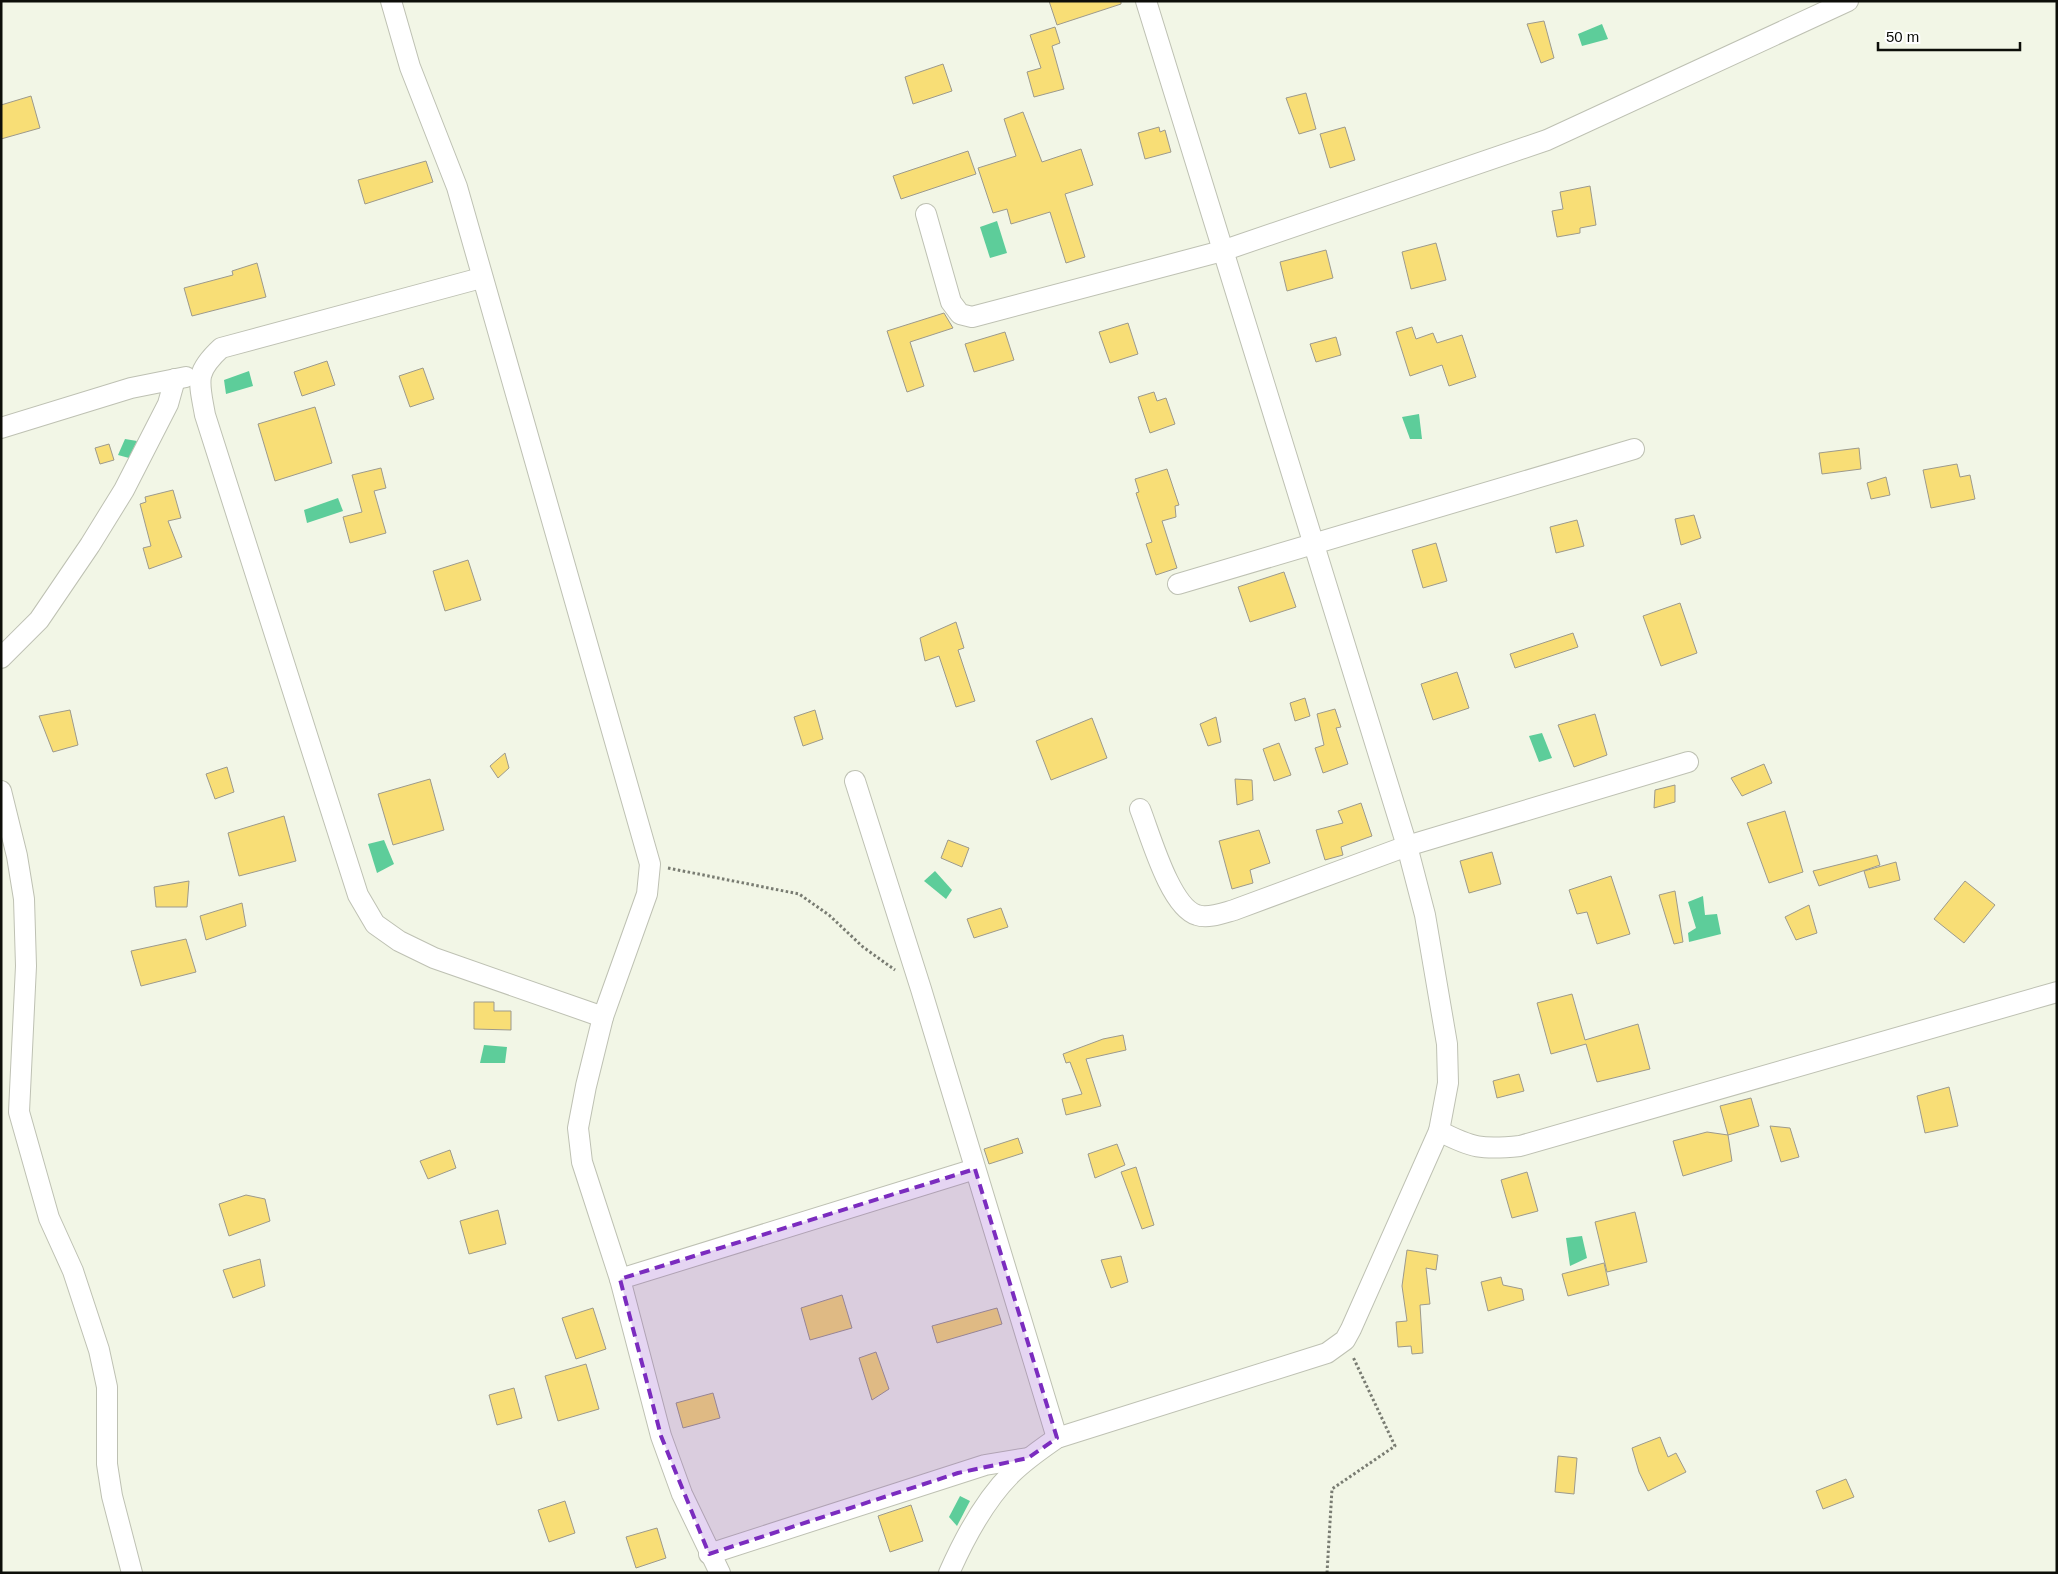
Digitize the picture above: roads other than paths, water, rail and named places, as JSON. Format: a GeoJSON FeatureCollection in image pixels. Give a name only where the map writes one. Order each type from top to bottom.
{"type":"FeatureCollection","features":[{"type":"Feature","properties":{"kind":"street"},"geometry":{"type":"LineString","coordinates":[[391,1],[410,67],[457,187],[481,278],[650,864],[647,894],[603,1017],[578,1128],[582,1162],[620,1278],[661,1436],[682,1494],[709,1554],[720,1573]]}},
{"type":"Feature","properties":{"kind":"street"},"geometry":{"type":"LineString","coordinates":[[949,1573],[990,1501],[1010,1476],[1028,1458],[1056,1438],[1327,1353],[1345,1340],[1362,1306],[1439,1131],[1448,1083],[1447,1044],[1426,924],[1407,846],[1312,545],[1146,1]]}},
{"type":"Feature","properties":{"kind":"street"},"geometry":{"type":"LineString","coordinates":[[926,214],[951,302],[960,314],[972,316],[1222,251],[1547,140],[1848,1]]}},
{"type":"Feature","properties":{"kind":"street"},"geometry":{"type":"LineString","coordinates":[[481,278],[222,348],[206,362],[201,376],[205,415],[348,866],[358,895],[375,924],[399,941],[434,958],[603,1017]]}},
{"type":"Feature","properties":{"kind":"street"},"geometry":{"type":"LineString","coordinates":[[1,428],[131,388],[201,376]]}},
{"type":"Feature","properties":{"kind":"street"},"geometry":{"type":"LineString","coordinates":[[1,658],[39,620],[90,545],[124,490],[168,404],[175,379]]}},
{"type":"Feature","properties":{"kind":"street"},"geometry":{"type":"LineString","coordinates":[[1178,584],[1634,449]]}},
{"type":"Feature","properties":{"kind":"street"},"geometry":{"type":"LineString","coordinates":[[1140,809],[1174,895],[1196,915],[1212,916],[1234,910],[1407,846],[1522,810],[1688,762]]}},
{"type":"Feature","properties":{"kind":"street"},"geometry":{"type":"LineString","coordinates":[[855,781],[921,988],[1056,1438]]}},
{"type":"Feature","properties":{"kind":"street"},"geometry":{"type":"LineString","coordinates":[[1,791],[18,856],[24,899],[26,966],[19,1112],[49,1218],[73,1271],[99,1350],[107,1388],[107,1464],[112,1496],[132,1573]]}},
{"type":"Feature","properties":{"kind":"street"},"geometry":{"type":"LineString","coordinates":[[1439,1131],[1468,1146],[1490,1149],[1520,1146],[2057,992]]}},
{"type":"Feature","properties":{"kind":"street"},"geometry":{"type":"LineString","coordinates":[[620,1278],[975,1169]]}},
{"type":"Feature","properties":{"kind":"street"},"geometry":{"type":"LineString","coordinates":[[709,1554],[985,1465],[1028,1458]]}}]}
